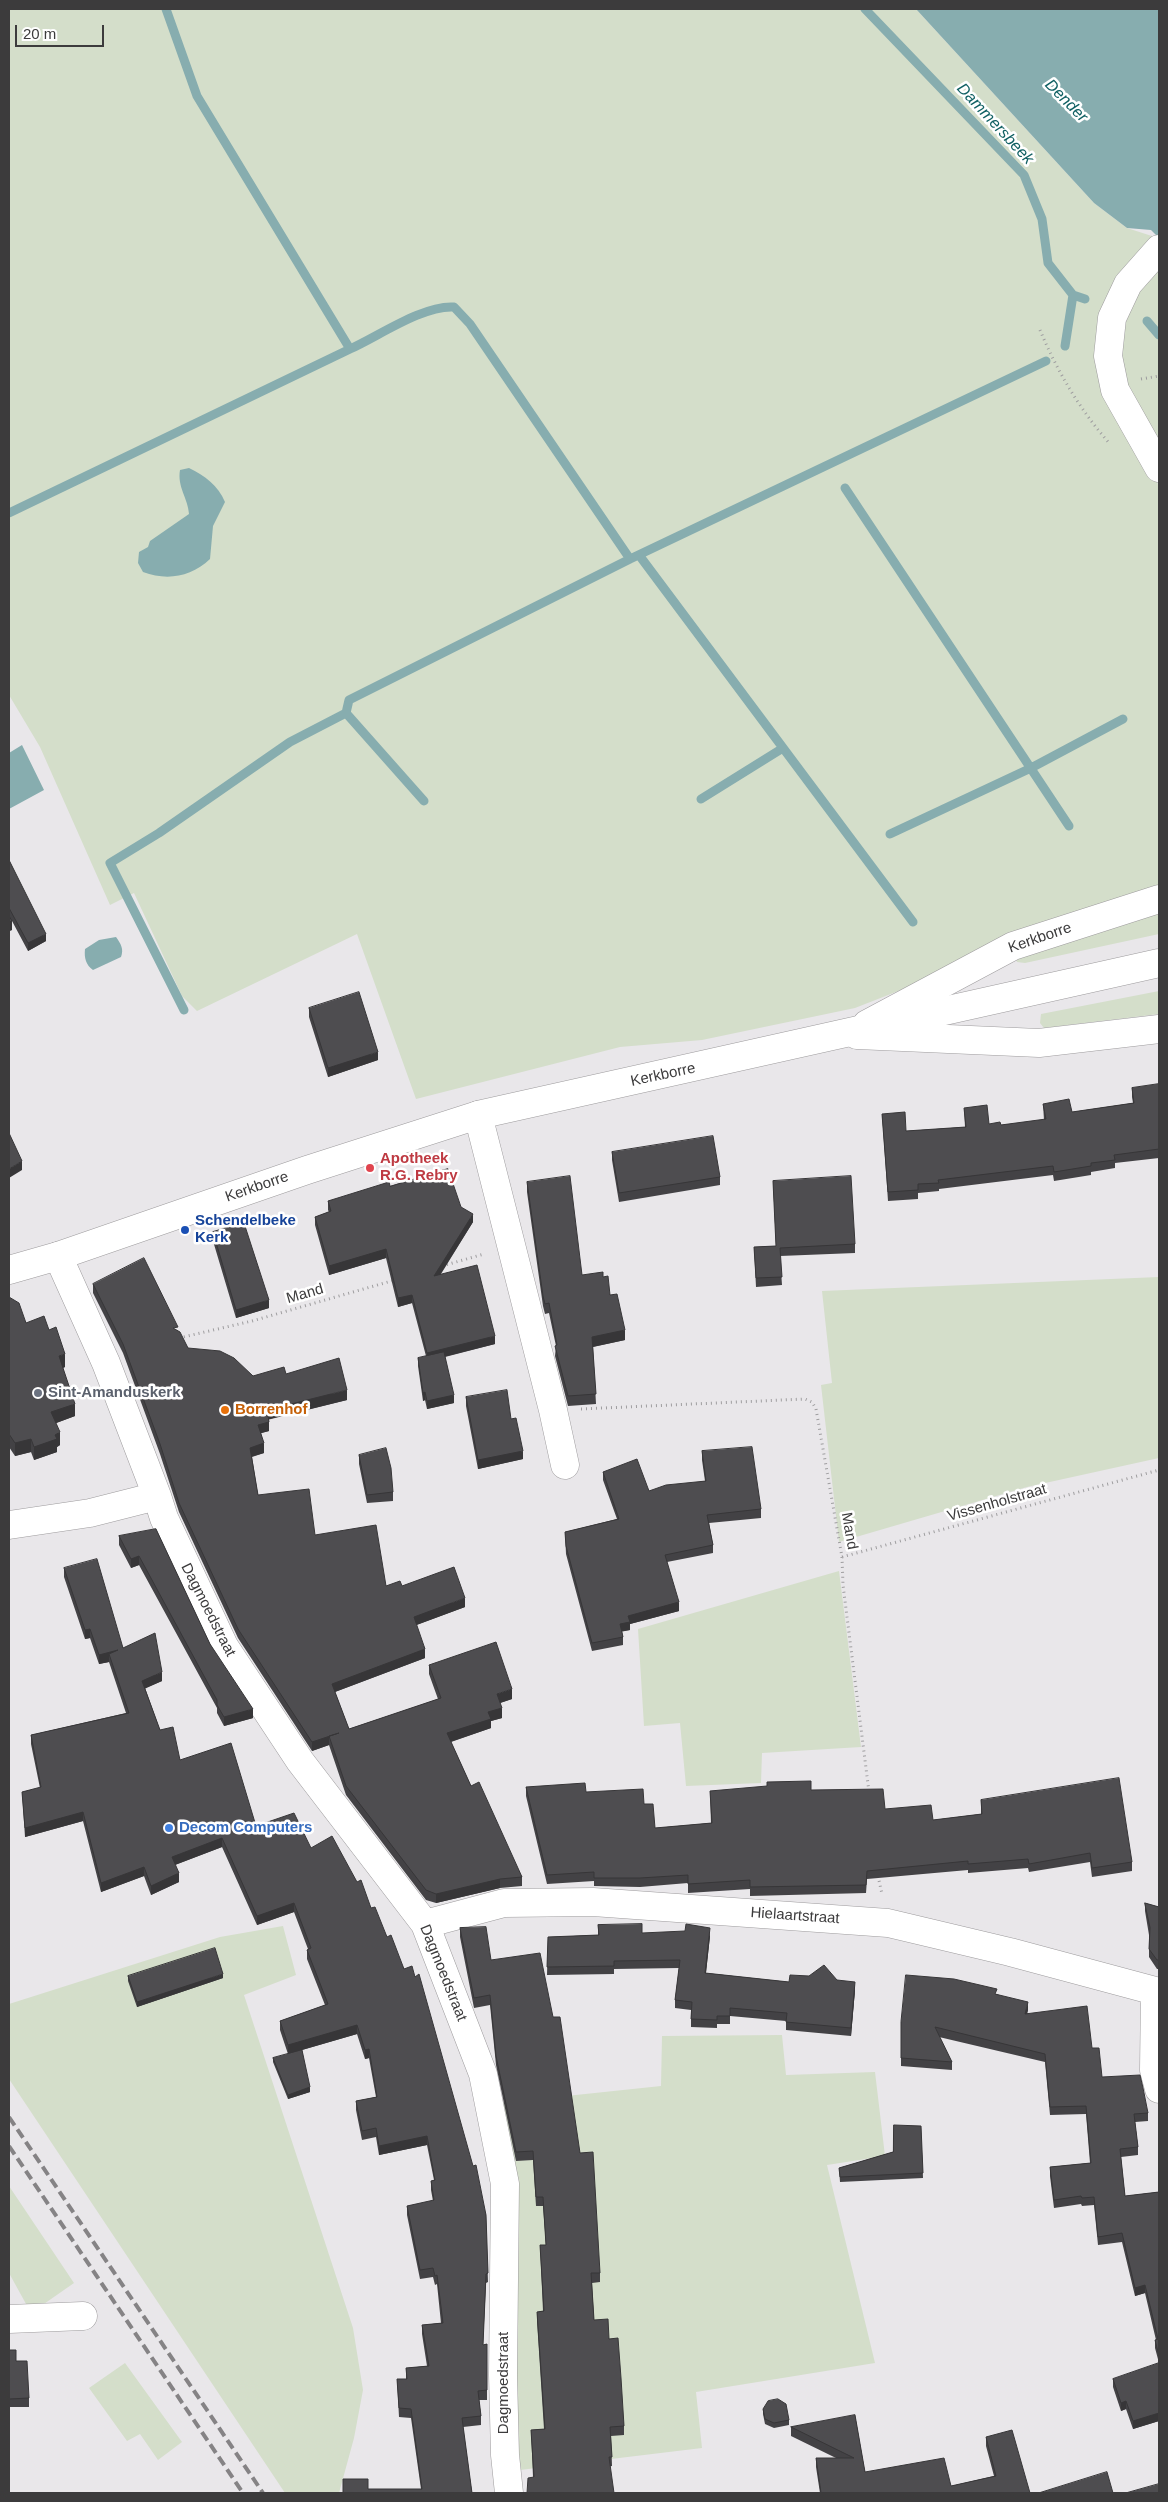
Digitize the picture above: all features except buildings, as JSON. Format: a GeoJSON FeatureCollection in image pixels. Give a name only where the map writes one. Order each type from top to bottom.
{"type":"FeatureCollection","features":[{"type":"Feature","properties":{"kind":"street"},"geometry":{"type":"LineString","coordinates":[[1159,249],[1128,284],[1112,318],[1108,356],[1115,390],[1159,468]]}},
{"type":"Feature","properties":{"kind":"street","name":"Kerkborre"},"geometry":{"type":"LineString","coordinates":[[848,1034],[1013,946],[1159,899]]}},
{"type":"Feature","properties":{"kind":"street","name":"Kerkborre"},"geometry":{"type":"LineString","coordinates":[[10,1268],[58,1256],[307,1170],[478,1115],[848,1034],[1159,963]]}},
{"type":"Feature","properties":{"kind":"street","name":"Kerkborre"},"geometry":{"type":"LineString","coordinates":[[848,1034],[1039,1043],[1159,1029]]}},
{"type":"Feature","properties":{"kind":"street"},"geometry":{"type":"LineString","coordinates":[[478,1115],[553,1410],[565,1465]]}},
{"type":"Feature","properties":{"kind":"street","name":"Dagmoedstraat"},"geometry":{"type":"LineString","coordinates":[[58,1256],[106,1363],[158,1496],[164,1518],[224,1646],[300,1761],[425,1924],[483,2074],[505,2184],[505,2455],[509,2493]]}},
{"type":"Feature","properties":{"kind":"street"},"geometry":{"type":"LineString","coordinates":[[9,1525],[90,1513],[158,1496]]}},
{"type":"Feature","properties":{"kind":"street","name":"Hielaartstraat"},"geometry":{"type":"LineString","coordinates":[[425,1924],[504,1903],[593,1902],[888,1923],[1010,1952],[1157,1991]]}},
{"type":"Feature","properties":{"kind":"street"},"geometry":{"type":"LineString","coordinates":[[1157,1991],[1154,2070],[1159,2089]]}},
{"type":"Feature","properties":{"kind":"street"},"geometry":{"type":"LineString","coordinates":[[9,2318],[83,2316]]}},
{"type":"Feature","properties":{"kind":"path"},"geometry":{"type":"LineString","coordinates":[[1040,330],[1050,355],[1073,394],[1093,424],[1115,450]]}},
{"type":"Feature","properties":{"kind":"path"},"geometry":{"type":"LineString","coordinates":[[437,1268],[511,1247]]}},
{"type":"Feature","properties":{"kind":"path","name":"Mand"},"geometry":{"type":"LineString","coordinates":[[176,1338],[252,1321],[400,1278]]}},
{"type":"Feature","properties":{"kind":"path","name":"Mand"},"geometry":{"type":"LineString","coordinates":[[553,1410],[805,1399],[812,1402],[816,1409],[842,1557],[843,1585],[869,1798]]}},
{"type":"Feature","properties":{"kind":"path","name":"Vissenholstraat"},"geometry":{"type":"LineString","coordinates":[[842,1557],[1159,1470]]}},
{"type":"Feature","properties":{"kind":"path"},"geometry":{"type":"LineString","coordinates":[[877,1869],[888,1923]]}},
{"type":"Feature","properties":{"kind":"green space"},"geometry":{"type":"Polygon","coordinates":[[[9,9],[916,9],[1094,203],[1127,228],[1155,237],[1101,337],[1159,487],[1159,886],[1018,931],[973,952],[929,979],[855,1008],[702,1040],[620,1047],[416,1099],[357,934],[197,1011],[182,996],[134,893],[110,905],[40,747],[9,695],[9,9]]]}},
{"type":"Feature","properties":{"kind":"green space"},"geometry":{"type":"Polygon","coordinates":[[[1159,271],[1159,449],[1126,394],[1117,333],[1147,274],[1159,271]]]}},
{"type":"Feature","properties":{"kind":"green space"},"geometry":{"type":"Polygon","coordinates":[[[1159,908],[1159,934],[1025,963],[1017,962],[1016,958],[1159,908]]]}},
{"type":"Feature","properties":{"kind":"green space"},"geometry":{"type":"Polygon","coordinates":[[[1159,991],[1159,1014],[1044,1028],[1040,1023],[1041,1014],[1159,991]]]}},
{"type":"Feature","properties":{"kind":"green space"},"geometry":{"type":"Polygon","coordinates":[[[1159,1277],[1159,1458],[1027,1487],[839,1542],[821,1385],[832,1383],[822,1291],[1159,1277]]]}},
{"type":"Feature","properties":{"kind":"green space"},"geometry":{"type":"Polygon","coordinates":[[[839,1571],[861,1747],[762,1753],[761,1783],[686,1786],[680,1723],[644,1726],[638,1629],[839,1571]]]}},
{"type":"Feature","properties":{"kind":"green space"},"geometry":{"type":"Polygon","coordinates":[[[283,1926],[296,1975],[244,1995],[353,2328],[363,2390],[354,2438],[339,2493],[285,2493],[9,2079],[9,2004],[220,1937],[283,1926]]]}},
{"type":"Feature","properties":{"kind":"green space"},"geometry":{"type":"Polygon","coordinates":[[[782,2035],[786,2075],[875,2072],[885,2156],[827,2165],[875,2363],[696,2392],[702,2448],[520,2470],[500,2103],[661,2086],[662,2036],[782,2035]]]}},
{"type":"Feature","properties":{"kind":"green space"},"geometry":{"type":"Polygon","coordinates":[[[9,2186],[74,2283],[31,2313],[9,2273],[9,2186]]]}},
{"type":"Feature","properties":{"kind":"green space"},"geometry":{"type":"Polygon","coordinates":[[[125,2363],[182,2442],[158,2460],[140,2434],[127,2441],[89,2388],[125,2363]]]}},
{"type":"Feature","properties":{"kind":"water","name":"Dender"},"geometry":{"type":"Polygon","coordinates":[[[916,9],[1159,9],[1159,238],[1151,230],[1127,228],[1094,203],[916,9]]]}},
{"type":"Feature","properties":{"kind":"water"},"geometry":{"type":"Polygon","coordinates":[[[189,468],[210,482],[219,491],[225,502],[213,526],[210,559],[195,570],[178,576],[152,575],[143,572],[138,563],[139,552],[148,547],[150,541],[189,514],[179,476],[180,470],[189,468]]]}},
{"type":"Feature","properties":{"kind":"water"},"geometry":{"type":"Polygon","coordinates":[[[22,745],[44,790],[9,809],[9,753],[22,745]]]}},
{"type":"Feature","properties":{"kind":"water"},"geometry":{"type":"Polygon","coordinates":[[[116,937],[122,951],[121,957],[93,970],[86,961],[85,949],[99,940],[116,937]]]}},
{"type":"Feature","properties":{"kind":"waterway"},"geometry":{"type":"LineString","coordinates":[[166,9],[197,96],[350,349],[415,316],[429,311],[454,307],[470,324],[630,559],[1046,361]]}},
{"type":"Feature","properties":{"kind":"waterway","name":"Dammersbeek"},"geometry":{"type":"LineString","coordinates":[[865,9],[1024,175],[1042,219],[1048,263],[1073,295],[1085,299]]}},
{"type":"Feature","properties":{"kind":"waterway"},"geometry":{"type":"LineString","coordinates":[[1065,346],[1073,295]]}},
{"type":"Feature","properties":{"kind":"waterway","name":"Dammersbeek"},"geometry":{"type":"LineString","coordinates":[[1147,321],[1159,335]]}},
{"type":"Feature","properties":{"kind":"waterway"},"geometry":{"type":"LineString","coordinates":[[9,513],[350,349]]}},
{"type":"Feature","properties":{"kind":"waterway"},"geometry":{"type":"LineString","coordinates":[[845,488],[1069,826]]}},
{"type":"Feature","properties":{"kind":"waterway"},"geometry":{"type":"LineString","coordinates":[[639,555],[913,922]]}},
{"type":"Feature","properties":{"kind":"waterway"},"geometry":{"type":"LineString","coordinates":[[424,801],[346,713],[349,700],[630,559]]}},
{"type":"Feature","properties":{"kind":"waterway"},"geometry":{"type":"LineString","coordinates":[[184,1010],[110,863],[159,833],[290,742],[346,713]]}},
{"type":"Feature","properties":{"kind":"waterway"},"geometry":{"type":"LineString","coordinates":[[890,834],[1031,768],[1123,719]]}},
{"type":"Feature","properties":{"kind":"waterway"},"geometry":{"type":"LineString","coordinates":[[701,799],[783,748]]}},
{"type":"Feature","properties":{"kind":"railway"},"geometry":{"type":"LineString","coordinates":[[9,2117],[263,2493]]}},
{"type":"Feature","properties":{"kind":"railway"},"geometry":{"type":"LineString","coordinates":[[9,2146],[243,2493]]}},
{"type":"Feature","properties":{"kind":"place","name":"Apotheek R.G. Rebry"},"geometry":{"type":"Point","coordinates":[370,1168]}},
{"type":"Feature","properties":{"kind":"place","name":"Schendelbeke Kerk"},"geometry":{"type":"Point","coordinates":[185,1230]}},
{"type":"Feature","properties":{"kind":"place","name":"Sint-Amanduskerk"},"geometry":{"type":"Point","coordinates":[38,1393]}},
{"type":"Feature","properties":{"kind":"place","name":"Borrenhof"},"geometry":{"type":"Point","coordinates":[225,1410]}},
{"type":"Feature","properties":{"kind":"place","name":"Decom Computers"},"geometry":{"type":"Point","coordinates":[169,1828]}}]}
